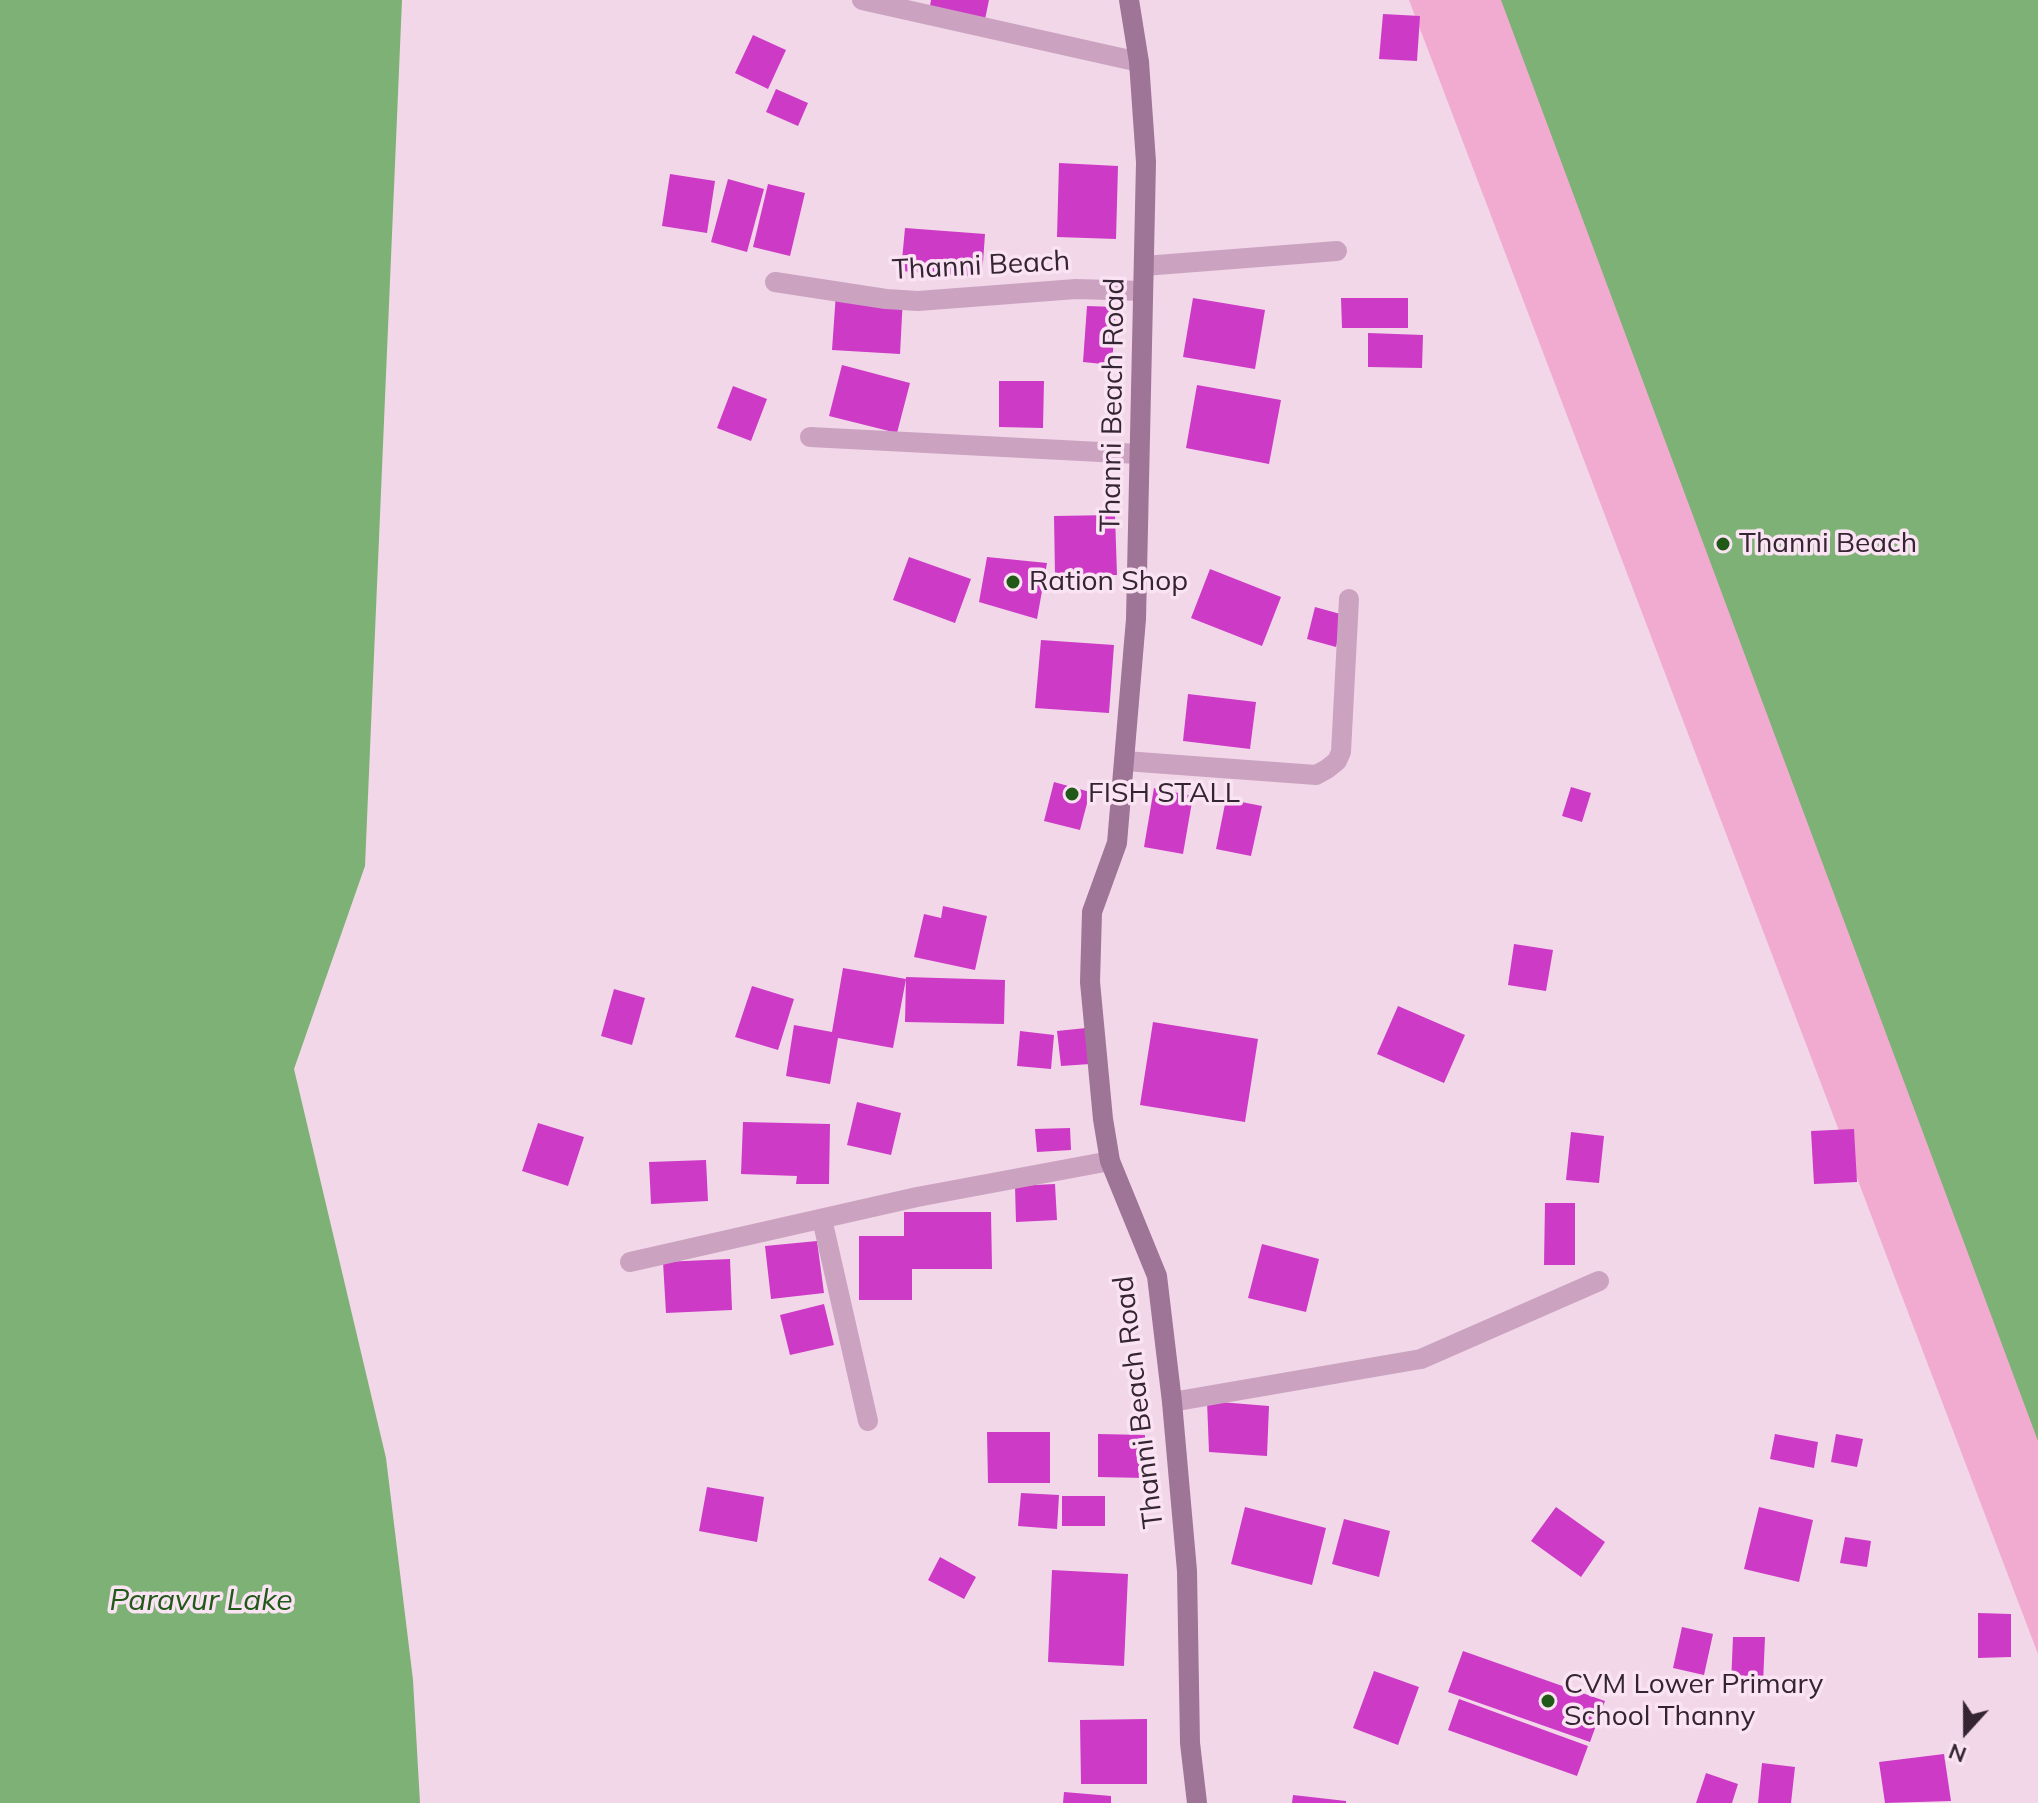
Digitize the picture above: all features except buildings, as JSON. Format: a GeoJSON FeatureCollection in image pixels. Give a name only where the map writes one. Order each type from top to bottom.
{"type":"FeatureCollection","features":[{"type":"Feature","properties":{"kind":"main road","name":"Thanni Beach Road"},"geometry":{"type":"LineString","coordinates":[[1129,0],[1139,62],[1146,162],[1136,619],[1117,843],[1092,912],[1090,982],[1110,1161],[1157,1276],[1187,1571],[1190,1743],[1197,1803]]}},
{"type":"Feature","properties":{"kind":"street"},"geometry":{"type":"LineString","coordinates":[[862,0],[1139,62]]}},
{"type":"Feature","properties":{"kind":"street"},"geometry":{"type":"LineString","coordinates":[[1144,266],[1337,251]]}},
{"type":"Feature","properties":{"kind":"street","name":"Thanni Beach"},"geometry":{"type":"LineString","coordinates":[[775,282],[918,301],[1076,289],[1143,291]]}},
{"type":"Feature","properties":{"kind":"street"},"geometry":{"type":"LineString","coordinates":[[810,437],[1139,454]]}},
{"type":"Feature","properties":{"kind":"street"},"geometry":{"type":"LineString","coordinates":[[1125,761],[1316,775],[1327,769],[1337,761],[1341,752],[1349,599]]}},
{"type":"Feature","properties":{"kind":"street"},"geometry":{"type":"LineString","coordinates":[[630,1262],[917,1197],[1110,1161]]}},
{"type":"Feature","properties":{"kind":"street"},"geometry":{"type":"LineString","coordinates":[[822,1219],[868,1421]]}},
{"type":"Feature","properties":{"kind":"street"},"geometry":{"type":"LineString","coordinates":[[1172,1402],[1421,1359],[1599,1281]]}},
{"type":"Feature","properties":{"kind":"sand","name":"Thanni Beach"},"geometry":{"type":"Polygon","coordinates":[[[1409,0],[1622,0],[2038,1088],[2038,1654],[1409,0]]]}},
{"type":"Feature","properties":{"kind":"water","name":"Paravur Lake"},"geometry":{"type":"Polygon","coordinates":[[[0,0],[402,0],[365,866],[294,1069],[386,1458],[413,1680],[420,1803],[0,1803],[0,0]]]}},
{"type":"Feature","properties":{"kind":"water"},"geometry":{"type":"Polygon","coordinates":[[[1501,0],[2038,0],[2038,1441],[1746,658],[1501,0]]]}},
{"type":"Feature","properties":{"kind":"place","name":"Thanni Beach"},"geometry":{"type":"Point","coordinates":[1723,544]}},
{"type":"Feature","properties":{"kind":"place","name":"Ration Shop"},"geometry":{"type":"Point","coordinates":[1013,582]}},
{"type":"Feature","properties":{"kind":"place","name":"FISH STALL"},"geometry":{"type":"Point","coordinates":[1072,794]}},
{"type":"Feature","properties":{"kind":"place","name":"CVM Lower Primary School Thanny"},"geometry":{"type":"Point","coordinates":[1548,1701]}}]}
